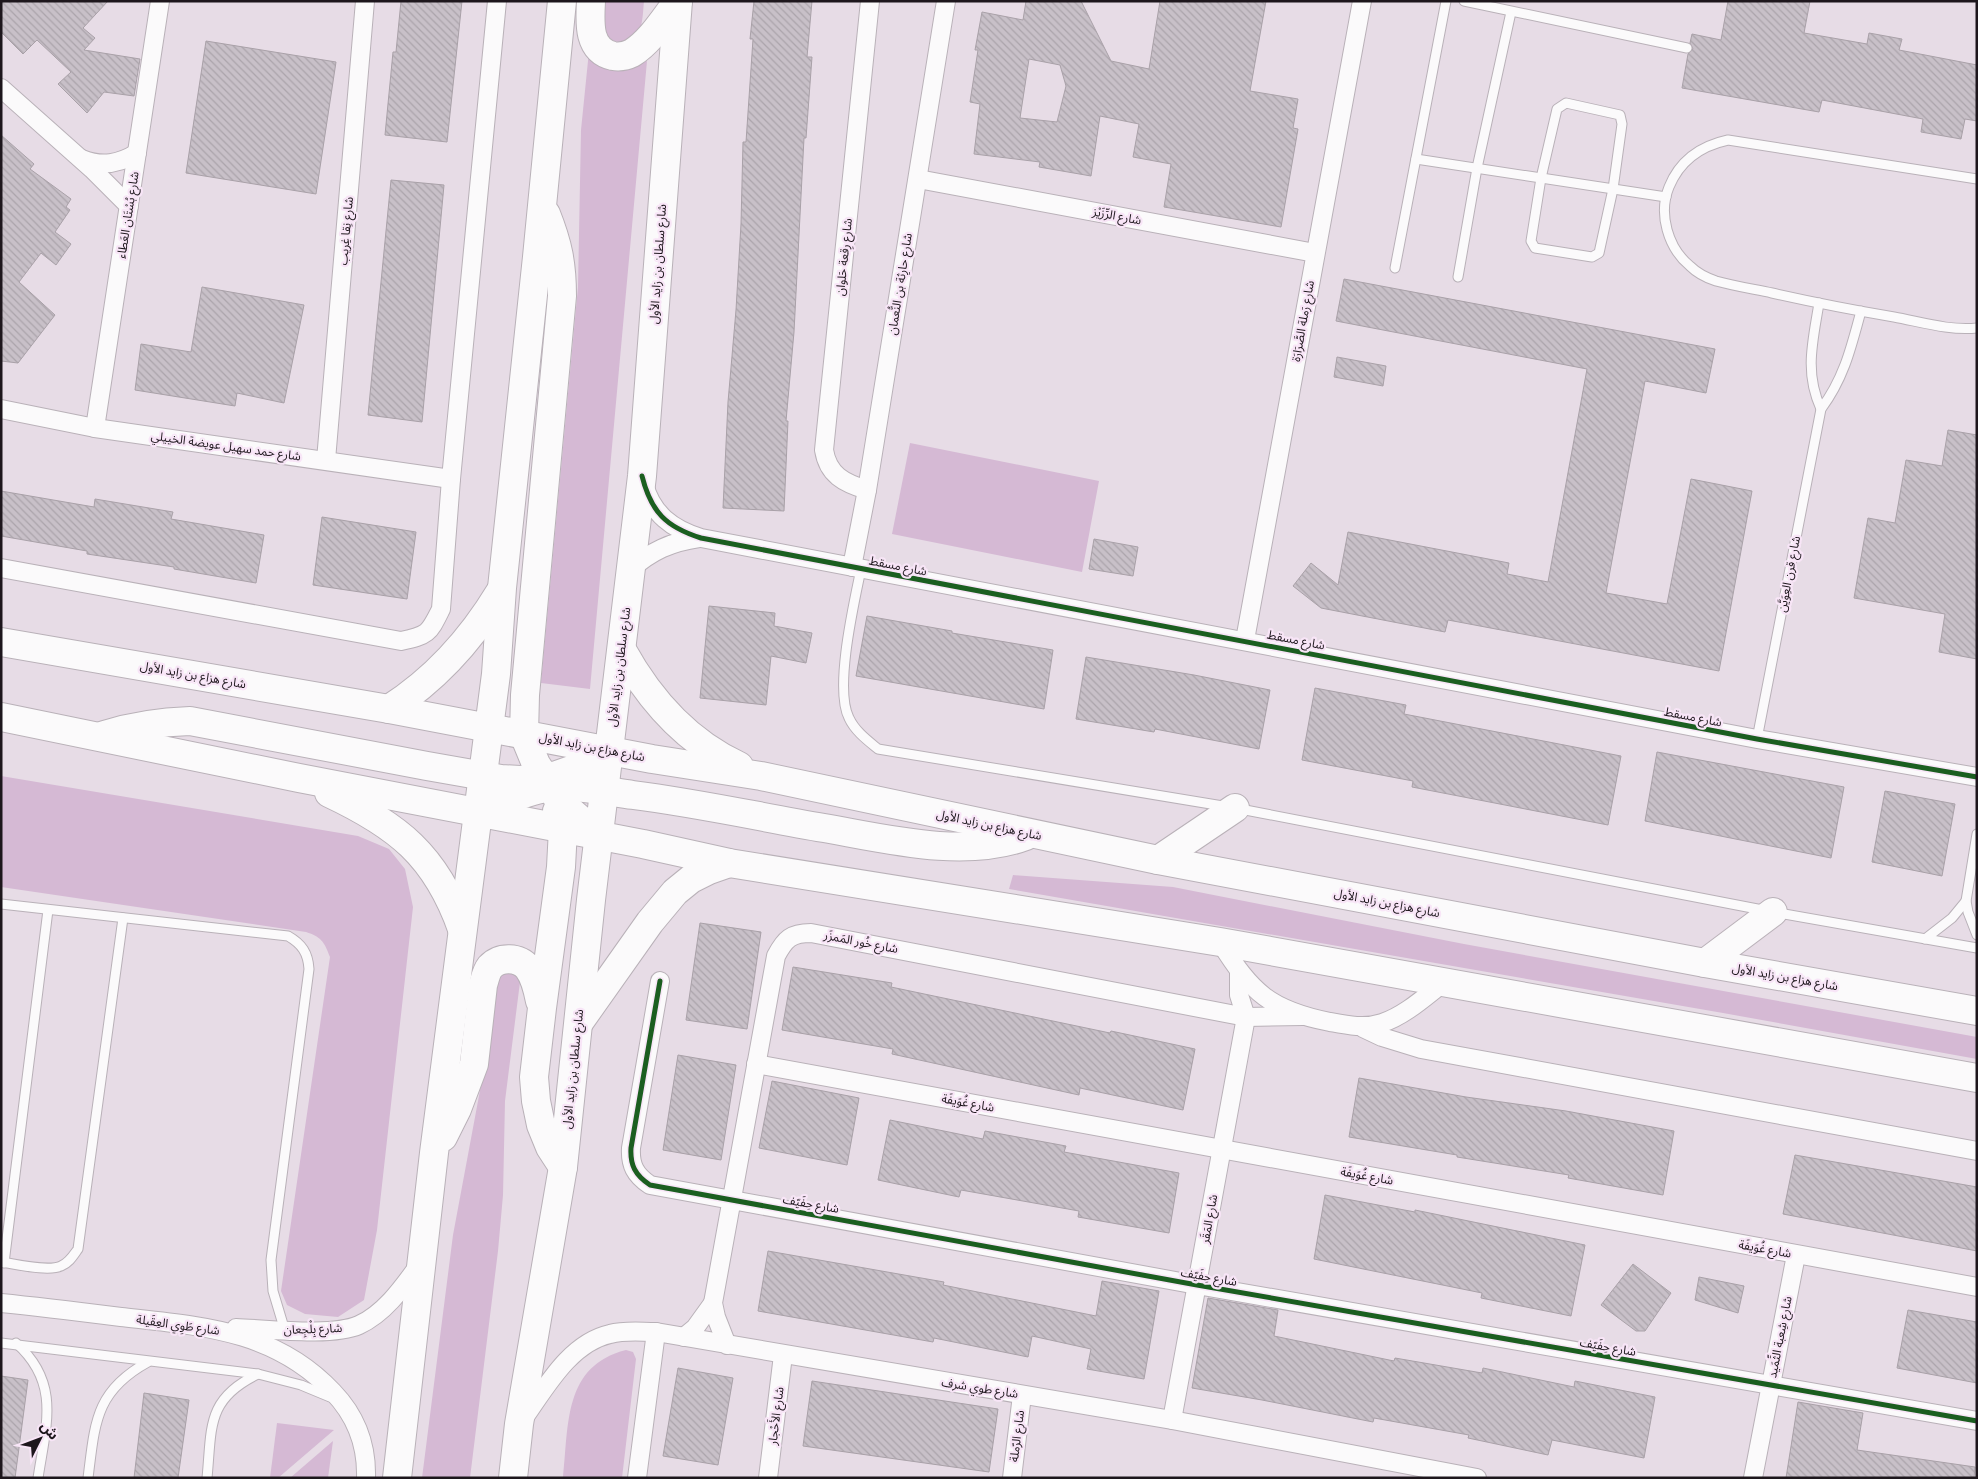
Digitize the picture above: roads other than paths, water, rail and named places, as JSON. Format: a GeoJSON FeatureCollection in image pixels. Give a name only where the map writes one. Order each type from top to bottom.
{"type":"FeatureCollection","features":[{"type":"Feature","properties":{"kind":"main road"},"geometry":{"type":"LineString","coordinates":[[397,1478],[434,1153],[496,674],[502,588],[562,1]]}},
{"type":"Feature","properties":{"kind":"main road"},"geometry":{"type":"LineString","coordinates":[[591,1],[590,28],[593,42],[602,51],[618,56],[630,54],[643,43],[678,1]]}},
{"type":"Feature","properties":{"kind":"main road","name":"شارع سلطان بن زايد الأول"},"geometry":{"type":"LineString","coordinates":[[513,1478],[519,1424],[563,1167],[604,791],[642,476],[678,1]]}},
{"type":"Feature","properties":{"kind":"main road"},"geometry":{"type":"LineString","coordinates":[[542,205],[554,235],[562,266],[562,296],[525,695],[524,734],[563,828],[560,867],[534,1078],[536,1101],[544,1132],[550,1147],[563,1167]]}},
{"type":"Feature","properties":{"kind":"main road"},"geometry":{"type":"LineString","coordinates":[[389,709],[408,697],[442,668],[464,644],[502,588]]}},
{"type":"Feature","properties":{"kind":"main road","name":"شارع هزاع بن زايد الأول"},"geometry":{"type":"LineString","coordinates":[[1,642],[389,709],[609,751],[761,776],[1158,860],[1977,1012]]}},
{"type":"Feature","properties":{"kind":"main road"},"geometry":{"type":"LineString","coordinates":[[622,650],[648,693],[693,738],[726,760],[761,776]]}},
{"type":"Feature","properties":{"kind":"main road"},"geometry":{"type":"LineString","coordinates":[[1,716],[299,778],[563,828],[728,863],[1220,942],[1977,1078]]}},
{"type":"Feature","properties":{"kind":"main road"},"geometry":{"type":"LineString","coordinates":[[100,737],[157,722],[190,721],[501,779],[582,787],[665,799],[903,842],[951,846],[988,844],[1015,840],[1031,834]]}},
{"type":"Feature","properties":{"kind":"main road"},"geometry":{"type":"LineString","coordinates":[[489,728],[528,762],[572,814],[600,836]]}},
{"type":"Feature","properties":{"kind":"main road"},"geometry":{"type":"LineString","coordinates":[[478,812],[545,783],[609,751]]}},
{"type":"Feature","properties":{"kind":"main road"},"geometry":{"type":"LineString","coordinates":[[299,778],[372,815],[419,851],[433,868],[445,888],[454,905],[463,932]]}},
{"type":"Feature","properties":{"kind":"main road"},"geometry":{"type":"LineString","coordinates":[[1158,860],[1234,808]]}},
{"type":"Feature","properties":{"kind":"main road"},"geometry":{"type":"LineString","coordinates":[[579,1022],[650,922],[675,892],[691,879],[728,863]]}},
{"type":"Feature","properties":{"kind":"main road"},"geometry":{"type":"LineString","coordinates":[[1705,963],[1773,912]]}},
{"type":"Feature","properties":{"kind":"main road"},"geometry":{"type":"LineString","coordinates":[[434,1153],[457,1109],[474,1064],[483,985],[491,966],[500,960],[510,958],[520,961],[528,968],[534,979],[542,1008]]}},
{"type":"Feature","properties":{"kind":"street","name":"شارع بُسْتَان العَطاء"},"geometry":{"type":"LineString","coordinates":[[95,428],[160,1]]}},
{"type":"Feature","properties":{"kind":"street","name":"شارع نِقا غِريب"},"geometry":{"type":"LineString","coordinates":[[326,460],[365,1]]}},
{"type":"Feature","properties":{"kind":"street"},"geometry":{"type":"LineString","coordinates":[[1,568],[401,640],[422,636],[432,626],[441,609],[451,479],[497,1]]}},
{"type":"Feature","properties":{"kind":"street","name":"شارع رِقعة حَلوان"},"geometry":{"type":"LineString","coordinates":[[867,490],[845,483],[837,477],[828,465],[824,450],[870,1]]}},
{"type":"Feature","properties":{"kind":"street","name":"شارع حارِثة بن النُّعمان"},"geometry":{"type":"LineString","coordinates":[[856,568],[946,1]]}},
{"type":"Feature","properties":{"kind":"street","name":"شارع رَملة الصَّرَارَة"},"geometry":{"type":"LineString","coordinates":[[1245,640],[1362,1]]}},
{"type":"Feature","properties":{"kind":"street"},"geometry":{"type":"LineString","coordinates":[[1,88],[80,158],[129,206]]}},
{"type":"Feature","properties":{"kind":"street"},"geometry":{"type":"LineString","coordinates":[[80,158],[103,164],[127,159],[137,153]]}},
{"type":"Feature","properties":{"kind":"street","name":"شارع الرِّزَيْز"},"geometry":{"type":"LineString","coordinates":[[918,179],[1316,253]]}},
{"type":"Feature","properties":{"kind":"street","name":"شارع حمد سهيل عويضة الخييلي"},"geometry":{"type":"LineString","coordinates":[[1,409],[95,428],[451,479]]}},
{"type":"Feature","properties":{"kind":"street","name":"شارع مسقط"},"geometry":{"type":"LineString","coordinates":[[642,476],[646,494],[655,510],[668,523],[683,533],[701,538],[1245,640],[1757,739],[1977,777]]}},
{"type":"Feature","properties":{"kind":"street","name":"شارع مسقط"},"geometry":{"type":"LineString","coordinates":[[630,570],[645,557],[662,547],[681,541],[701,538]]}},
{"type":"Feature","properties":{"kind":"street","name":"شارع خُور المَمزَر"},"geometry":{"type":"LineString","coordinates":[[727,1345],[716,1317],[713,1303],[776,956],[790,936],[801,933],[822,935],[1246,1017],[1303,1016]]}},
{"type":"Feature","properties":{"kind":"street"},"geometry":{"type":"LineString","coordinates":[[1220,942],[1239,973],[1266,999],[1279,1007],[1303,1016],[1363,1028],[1382,1037],[1421,1049],[1977,1151]]}},
{"type":"Feature","properties":{"kind":"street"},"geometry":{"type":"LineString","coordinates":[[1239,973],[1239,996],[1246,1017]]}},
{"type":"Feature","properties":{"kind":"street","name":"شارع حِفَيّف"},"geometry":{"type":"LineString","coordinates":[[660,981],[630,1159],[634,1170],[650,1184],[1197,1285],[1977,1421]]}},
{"type":"Feature","properties":{"kind":"street"},"geometry":{"type":"LineString","coordinates":[[1363,1028],[1384,1023],[1398,1016],[1443,983]]}},
{"type":"Feature","properties":{"kind":"street","name":"شارع المَقَر"},"geometry":{"type":"LineString","coordinates":[[1172,1420],[1246,1017]]}},
{"type":"Feature","properties":{"kind":"street","name":"شارع غُوَيفَة"},"geometry":{"type":"LineString","coordinates":[[756,1064],[1977,1288]]}},
{"type":"Feature","properties":{"kind":"street","name":"شارع شِعبة الثِّمَيد"},"geometry":{"type":"LineString","coordinates":[[1754,1478],[1796,1255]]}},
{"type":"Feature","properties":{"kind":"street","name":"شارع بِلْجِعان"},"geometry":{"type":"LineString","coordinates":[[205,1327],[285,1331],[348,1329],[361,1324],[383,1308],[403,1286],[422,1260]]}},
{"type":"Feature","properties":{"kind":"street","name":"شارع طَوِي العِقَيلة"},"geometry":{"type":"LineString","coordinates":[[1,1303],[205,1327],[239,1335],[268,1345],[296,1360],[321,1379],[346,1406],[364,1444],[366,1478]]}},
{"type":"Feature","properties":{"kind":"street","name":"شارع خُور المَمزَر"},"geometry":{"type":"LineString","coordinates":[[684,1337],[696,1328],[713,1303]]}},
{"type":"Feature","properties":{"kind":"street","name":"شارع طوي شرف"},"geometry":{"type":"LineString","coordinates":[[519,1424],[557,1373],[586,1344],[609,1334],[630,1331],[656,1332],[1172,1420],[1452,1476],[1477,1478]]}},
{"type":"Feature","properties":{"kind":"street"},"geometry":{"type":"LineString","coordinates":[[637,1478],[656,1332]]}},
{"type":"Feature","properties":{"kind":"street","name":"شارع الأَحْجار"},"geometry":{"type":"LineString","coordinates":[[768,1478],[784,1355]]}},
{"type":"Feature","properties":{"kind":"street","name":"شارع الرّملة"},"geometry":{"type":"LineString","coordinates":[[1012,1478],[1022,1395]]}},
{"type":"Feature","properties":{"kind":"lane"},"geometry":{"type":"LineString","coordinates":[[1395,268],[1446,1]]}},
{"type":"Feature","properties":{"kind":"lane"},"geometry":{"type":"LineString","coordinates":[[1464,1],[1687,48]]}},
{"type":"Feature","properties":{"kind":"lane"},"geometry":{"type":"LineString","coordinates":[[1458,277],[1477,168],[1511,12]]}},
{"type":"Feature","properties":{"kind":"lane"},"geometry":{"type":"LineString","coordinates":[[1566,103],[1620,115],[1622,124],[1613,189],[1599,253],[1592,257],[1535,248],[1531,241],[1541,178],[1557,109],[1566,103]]}},
{"type":"Feature","properties":{"kind":"lane"},"geometry":{"type":"LineString","coordinates":[[1977,179],[1728,140],[1714,143],[1690,156],[1673,178],[1666,197],[1665,218],[1667,232],[1680,257],[1690,267],[1714,280],[1818,303],[1958,329],[1977,328]]}},
{"type":"Feature","properties":{"kind":"lane"},"geometry":{"type":"LineString","coordinates":[[1416,159],[1666,197]]}},
{"type":"Feature","properties":{"kind":"lane"},"geometry":{"type":"LineString","coordinates":[[1818,303],[1810,363],[1812,384],[1821,409]]}},
{"type":"Feature","properties":{"kind":"lane","name":"شارع قرن العِوَيَّن"},"geometry":{"type":"LineString","coordinates":[[1757,739],[1821,409],[1844,372],[1860,311]]}},
{"type":"Feature","properties":{"kind":"lane"},"geometry":{"type":"LineString","coordinates":[[856,568],[842,688],[849,718],[859,733],[878,749],[1234,808],[1773,912],[1977,948]]}},
{"type":"Feature","properties":{"kind":"lane"},"geometry":{"type":"LineString","coordinates":[[1977,834],[1966,901],[1971,922],[1977,935]]}},
{"type":"Feature","properties":{"kind":"lane"},"geometry":{"type":"LineString","coordinates":[[1925,938],[1952,918],[1966,901]]}},
{"type":"Feature","properties":{"kind":"lane"},"geometry":{"type":"LineString","coordinates":[[1,904],[288,936],[297,941],[304,949],[309,959],[310,969],[271,1260],[273,1291],[285,1331]]}},
{"type":"Feature","properties":{"kind":"lane"},"geometry":{"type":"LineString","coordinates":[[48,910],[3,1262],[51,1268],[66,1263],[78,1249],[123,918]]}},
{"type":"Feature","properties":{"kind":"lane"},"geometry":{"type":"LineString","coordinates":[[1,1342],[148,1362],[258,1374],[301,1385],[342,1402]]}},
{"type":"Feature","properties":{"kind":"lane"},"geometry":{"type":"LineString","coordinates":[[16,1343],[29,1354],[45,1384],[47,1401],[46,1425],[38,1478]]}},
{"type":"Feature","properties":{"kind":"lane"},"geometry":{"type":"LineString","coordinates":[[88,1478],[97,1416],[106,1398],[131,1371],[148,1362]]}},
{"type":"Feature","properties":{"kind":"lane"},"geometry":{"type":"LineString","coordinates":[[206,1478],[213,1420],[217,1409],[234,1387],[258,1374]]}}]}
